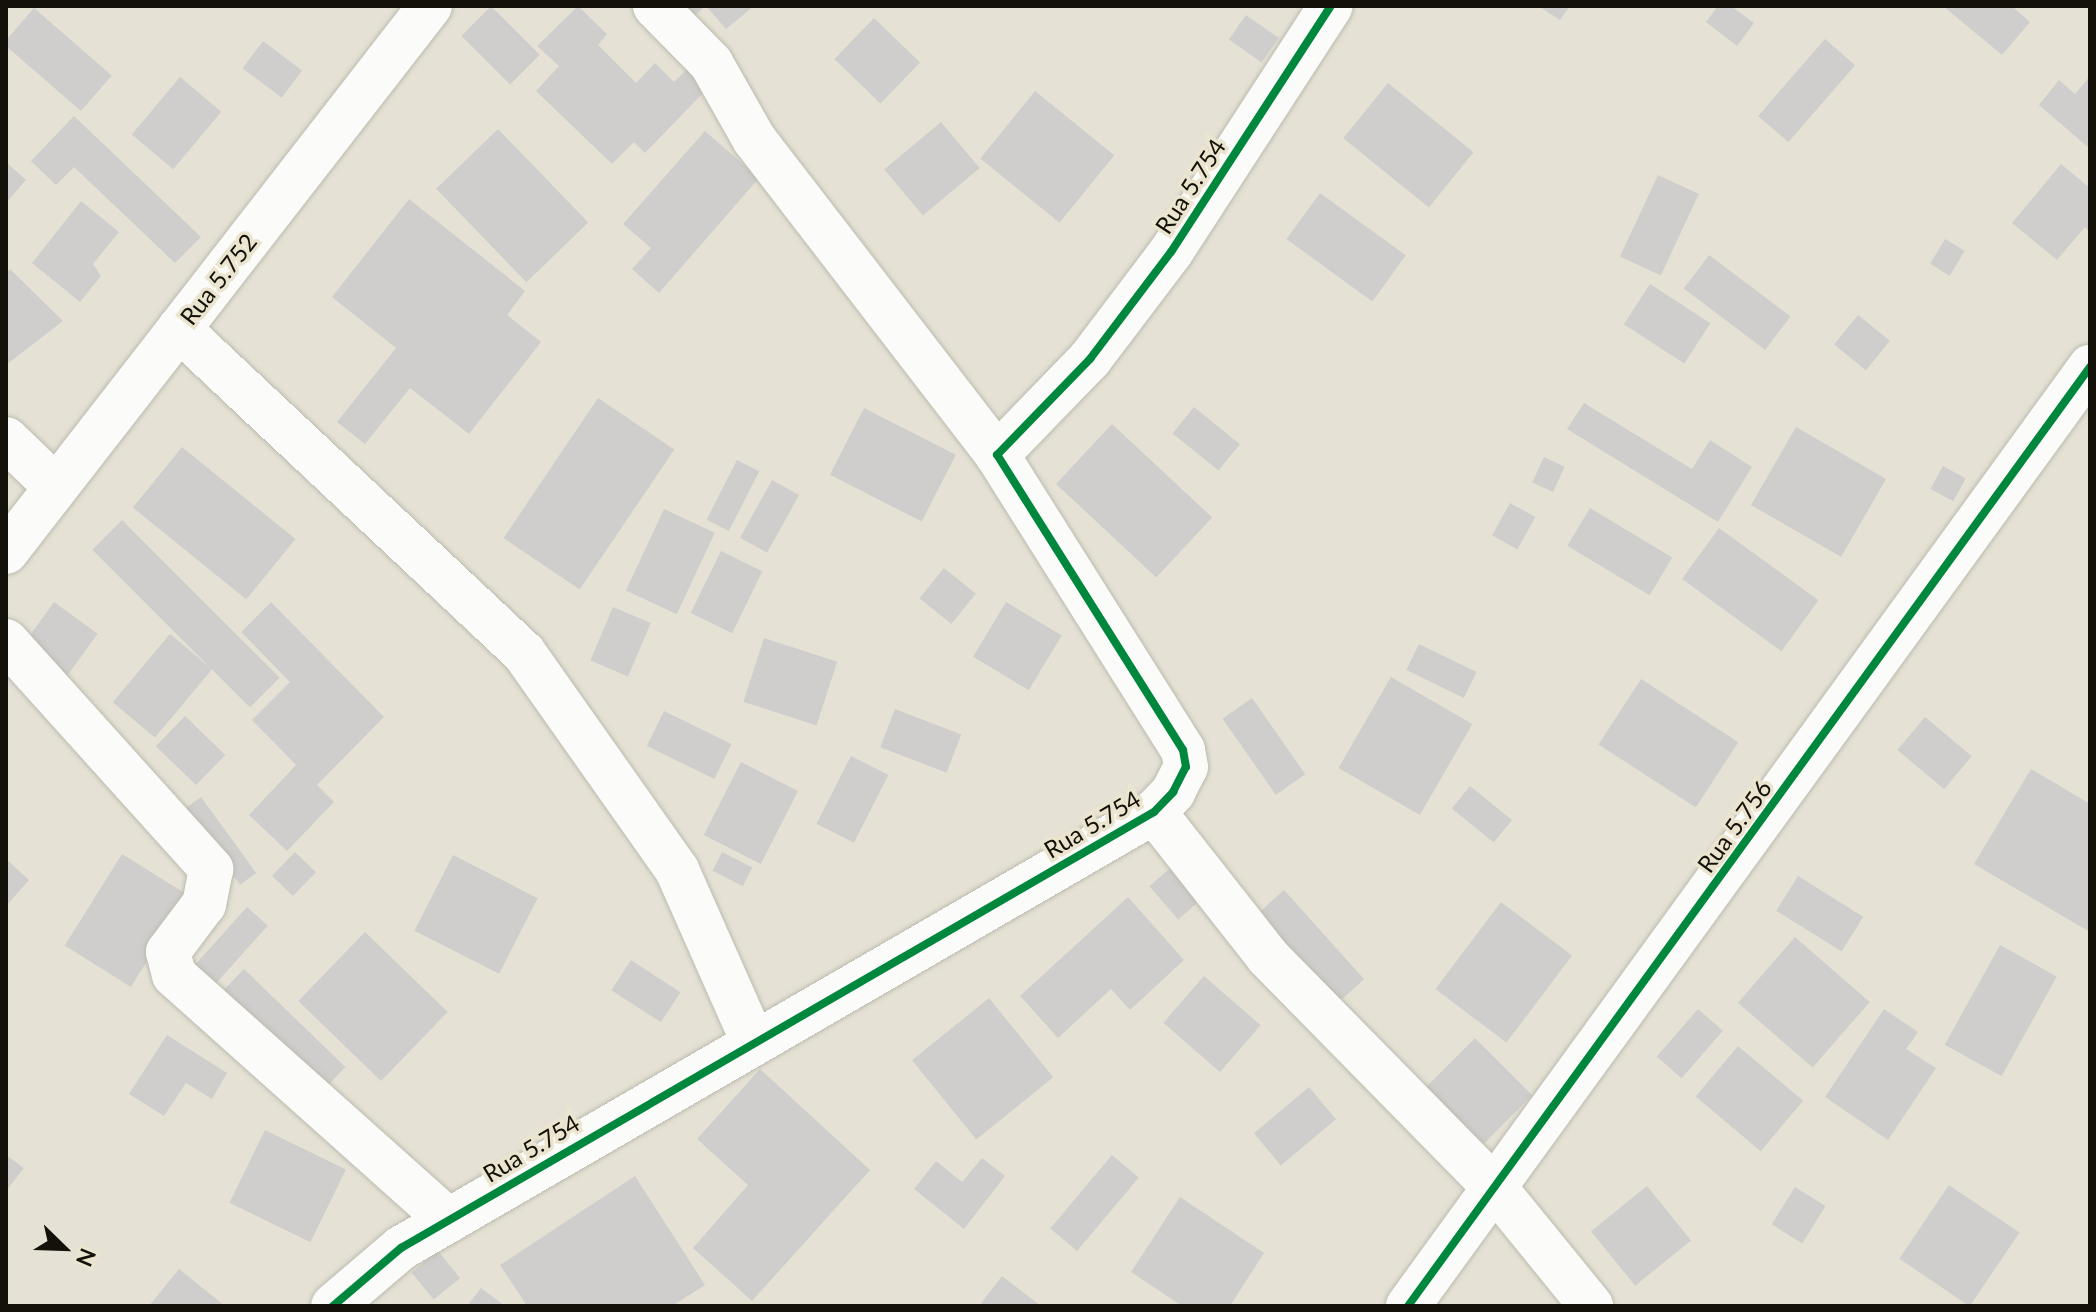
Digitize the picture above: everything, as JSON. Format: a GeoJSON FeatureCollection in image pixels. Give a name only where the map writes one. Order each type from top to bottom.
{"type":"FeatureCollection","features":[{"type":"Feature","properties":{"kind":"street","name":"Rua 5.752"},"geometry":{"type":"LineString","coordinates":[[6,552],[430,6]]}},
{"type":"Feature","properties":{"kind":"street"},"geometry":{"type":"LineString","coordinates":[[655,6],[711,63],[754,139],[997,455]]}},
{"type":"Feature","properties":{"kind":"street","name":"Rua 5.754"},"geometry":{"type":"LineString","coordinates":[[333,1306],[401,1248],[752,1039],[1154,812],[1182,780],[1183,750],[997,455],[1090,359],[1171,252],[1331,6]]}},
{"type":"Feature","properties":{"kind":"street"},"geometry":{"type":"LineString","coordinates":[[179,329],[524,653],[677,870],[752,1039]]}},
{"type":"Feature","properties":{"kind":"street","name":"Rua 5.756"},"geometry":{"type":"LineString","coordinates":[[1408,1306],[1496,1189],[2090,367]]}},
{"type":"Feature","properties":{"kind":"street"},"geometry":{"type":"LineString","coordinates":[[6,439],[56,487]]}},
{"type":"Feature","properties":{"kind":"street"},"geometry":{"type":"LineString","coordinates":[[6,641],[211,869],[204,904],[168,952],[174,975],[448,1220]]}},
{"type":"Feature","properties":{"kind":"street"},"geometry":{"type":"LineString","coordinates":[[1154,812],[1268,957],[1496,1189],[1591,1306]]}},
{"type":"Feature","properties":{"kind":"building"},"geometry":{"type":"Polygon","coordinates":[[[491,6],[540,55],[510,84],[461,36],[491,6]]]}},
{"type":"Feature","properties":{"kind":"building"},"geometry":{"type":"Polygon","coordinates":[[[578,6],[607,34],[598,45],[636,83],[655,63],[674,82],[688,68],[708,88],[645,153],[634,142],[612,164],[536,91],[559,66],[537,46],[578,6]]]}},
{"type":"Feature","properties":{"kind":"building"},"geometry":{"type":"Polygon","coordinates":[[[677,6],[706,6],[689,20],[677,6]]]}},
{"type":"Feature","properties":{"kind":"building"},"geometry":{"type":"Polygon","coordinates":[[[706,6],[754,6],[726,29],[706,6]]]}},
{"type":"Feature","properties":{"kind":"building"},"geometry":{"type":"Polygon","coordinates":[[[1538,6],[1570,6],[1560,20],[1538,6]]]}},
{"type":"Feature","properties":{"kind":"building"},"geometry":{"type":"Polygon","coordinates":[[[1718,6],[1731,6],[1754,23],[1737,46],[1706,22],[1718,6]]]}},
{"type":"Feature","properties":{"kind":"building"},"geometry":{"type":"Polygon","coordinates":[[[1943,6],[2012,6],[2030,22],[2002,55],[1943,6]]]}},
{"type":"Feature","properties":{"kind":"building"},"geometry":{"type":"Polygon","coordinates":[[[34,8],[112,76],[81,111],[6,46],[6,40],[34,8]]]}},
{"type":"Feature","properties":{"kind":"building"},"geometry":{"type":"Polygon","coordinates":[[[1246,15],[1279,38],[1262,63],[1229,40],[1246,15]]]}},
{"type":"Feature","properties":{"kind":"building"},"geometry":{"type":"Polygon","coordinates":[[[874,18],[920,62],[880,103],[834,59],[874,18]]]}},
{"type":"Feature","properties":{"kind":"building"},"geometry":{"type":"Polygon","coordinates":[[[1825,39],[1855,65],[1788,142],[1758,116],[1825,39]]]}},
{"type":"Feature","properties":{"kind":"building"},"geometry":{"type":"Polygon","coordinates":[[[263,41],[302,70],[282,98],[243,68],[263,41]]]}},
{"type":"Feature","properties":{"kind":"building"},"geometry":{"type":"Polygon","coordinates":[[[2090,76],[2090,149],[2039,105],[2059,80],[2075,94],[2090,76]]]}},
{"type":"Feature","properties":{"kind":"building"},"geometry":{"type":"Polygon","coordinates":[[[180,77],[221,112],[173,169],[132,134],[180,77]]]}},
{"type":"Feature","properties":{"kind":"building"},"geometry":{"type":"Polygon","coordinates":[[[1388,83],[1473,152],[1429,207],[1343,138],[1388,83]]]}},
{"type":"Feature","properties":{"kind":"building"},"geometry":{"type":"Polygon","coordinates":[[[1035,91],[1114,155],[1060,223],[980,159],[1035,91]]]}},
{"type":"Feature","properties":{"kind":"building"},"geometry":{"type":"Polygon","coordinates":[[[74,116],[201,237],[175,263],[74,167],[56,185],[31,161],[74,116]]]}},
{"type":"Feature","properties":{"kind":"building"},"geometry":{"type":"Polygon","coordinates":[[[941,122],[980,168],[923,216],[884,170],[941,122]]]}},
{"type":"Feature","properties":{"kind":"building"},"geometry":{"type":"Polygon","coordinates":[[[498,129],[588,223],[526,282],[436,189],[498,129]]]}},
{"type":"Feature","properties":{"kind":"building"},"geometry":{"type":"Polygon","coordinates":[[[705,131],[759,178],[659,293],[632,269],[651,248],[623,224],[705,131]]]}},
{"type":"Feature","properties":{"kind":"building"},"geometry":{"type":"Polygon","coordinates":[[[6,162],[26,180],[6,203],[6,162]]]}},
{"type":"Feature","properties":{"kind":"building"},"geometry":{"type":"Polygon","coordinates":[[[2061,164],[2090,188],[2090,232],[2085,227],[2057,260],[2012,223],[2061,164]]]}},
{"type":"Feature","properties":{"kind":"building"},"geometry":{"type":"Polygon","coordinates":[[[1658,175],[1699,194],[1661,276],[1620,257],[1658,175]]]}},
{"type":"Feature","properties":{"kind":"building"},"geometry":{"type":"Polygon","coordinates":[[[1320,193],[1406,255],[1372,301],[1286,239],[1320,193]]]}},
{"type":"Feature","properties":{"kind":"building"},"geometry":{"type":"Polygon","coordinates":[[[409,199],[525,291],[507,315],[541,342],[469,434],[410,388],[365,444],[337,422],[396,348],[332,297],[409,199]]]}},
{"type":"Feature","properties":{"kind":"building"},"geometry":{"type":"Polygon","coordinates":[[[81,201],[119,232],[93,264],[101,276],[80,302],[32,263],[81,201]]]}},
{"type":"Feature","properties":{"kind":"building"},"geometry":{"type":"Polygon","coordinates":[[[1945,239],[1965,251],[1950,276],[1930,264],[1945,239]]]}},
{"type":"Feature","properties":{"kind":"building"},"geometry":{"type":"Polygon","coordinates":[[[1709,255],[1790,316],[1765,350],[1684,289],[1709,255]]]}},
{"type":"Feature","properties":{"kind":"building"},"geometry":{"type":"Polygon","coordinates":[[[10,269],[63,321],[6,365],[6,274],[10,269]]]}},
{"type":"Feature","properties":{"kind":"building"},"geometry":{"type":"Polygon","coordinates":[[[1650,284],[1710,323],[1684,363],[1624,324],[1650,284]]]}},
{"type":"Feature","properties":{"kind":"building"},"geometry":{"type":"Polygon","coordinates":[[[1858,315],[1890,341],[1866,370],[1834,345],[1858,315]]]}},
{"type":"Feature","properties":{"kind":"building"},"geometry":{"type":"Polygon","coordinates":[[[598,398],[674,449],[580,590],[503,538],[598,398]]]}},
{"type":"Feature","properties":{"kind":"building"},"geometry":{"type":"Polygon","coordinates":[[[1584,403],[1692,469],[1710,440],[1752,467],[1718,522],[1567,429],[1584,403]]]}},
{"type":"Feature","properties":{"kind":"building"},"geometry":{"type":"Polygon","coordinates":[[[1194,407],[1240,444],[1218,471],[1173,433],[1194,407]]]}},
{"type":"Feature","properties":{"kind":"building"},"geometry":{"type":"Polygon","coordinates":[[[864,408],[956,455],[922,522],[830,475],[864,408]]]}},
{"type":"Feature","properties":{"kind":"building"},"geometry":{"type":"Polygon","coordinates":[[[1112,424],[1212,517],[1156,577],[1056,484],[1112,424]]]}},
{"type":"Feature","properties":{"kind":"building"},"geometry":{"type":"Polygon","coordinates":[[[1796,427],[1886,479],[1841,557],[1751,505],[1796,427]]]}},
{"type":"Feature","properties":{"kind":"building"},"geometry":{"type":"Polygon","coordinates":[[[182,447],[295,539],[246,599],[133,508],[182,447]]]}},
{"type":"Feature","properties":{"kind":"building"},"geometry":{"type":"Polygon","coordinates":[[[1544,457],[1565,467],[1553,492],[1532,482],[1544,457]]]}},
{"type":"Feature","properties":{"kind":"building"},"geometry":{"type":"Polygon","coordinates":[[[737,460],[759,471],[729,531],[707,520],[737,460]]]}},
{"type":"Feature","properties":{"kind":"building"},"geometry":{"type":"Polygon","coordinates":[[[1943,466],[1966,479],[1953,501],[1930,489],[1943,466]]]}},
{"type":"Feature","properties":{"kind":"building"},"geometry":{"type":"Polygon","coordinates":[[[772,480],[799,495],[767,553],[740,538],[772,480]]]}},
{"type":"Feature","properties":{"kind":"building"},"geometry":{"type":"Polygon","coordinates":[[[1510,503],[1535,517],[1517,549],[1492,535],[1510,503]]]}},
{"type":"Feature","properties":{"kind":"building"},"geometry":{"type":"Polygon","coordinates":[[[1590,508],[1672,557],[1650,595],[1567,546],[1590,508]]]}},
{"type":"Feature","properties":{"kind":"building"},"geometry":{"type":"Polygon","coordinates":[[[664,509],[715,533],[677,614],[626,591],[664,509]]]}},
{"type":"Feature","properties":{"kind":"building"},"geometry":{"type":"Polygon","coordinates":[[[122,520],[280,678],[250,707],[92,550],[122,520]]]}},
{"type":"Feature","properties":{"kind":"building"},"geometry":{"type":"Polygon","coordinates":[[[1719,528],[1819,600],[1781,651],[1682,579],[1719,528]]]}},
{"type":"Feature","properties":{"kind":"building"},"geometry":{"type":"Polygon","coordinates":[[[721,551],[762,571],[732,633],[691,613],[721,551]]]}},
{"type":"Feature","properties":{"kind":"building"},"geometry":{"type":"Polygon","coordinates":[[[944,568],[976,594],[951,624],[919,598],[944,568]]]}},
{"type":"Feature","properties":{"kind":"building"},"geometry":{"type":"Polygon","coordinates":[[[54,602],[98,634],[63,681],[19,650],[54,602]]]}},
{"type":"Feature","properties":{"kind":"building"},"geometry":{"type":"Polygon","coordinates":[[[271,602],[384,717],[317,785],[334,802],[287,851],[249,815],[296,765],[252,720],[290,682],[241,632],[271,602]]]}},
{"type":"Feature","properties":{"kind":"building"},"geometry":{"type":"Polygon","coordinates":[[[1006,602],[1062,635],[1029,690],[973,657],[1006,602]]]}},
{"type":"Feature","properties":{"kind":"building"},"geometry":{"type":"Polygon","coordinates":[[[613,607],[651,623],[628,676],[590,660],[613,607]]]}},
{"type":"Feature","properties":{"kind":"building"},"geometry":{"type":"Polygon","coordinates":[[[170,634],[212,669],[155,738],[113,702],[170,634]]]}},
{"type":"Feature","properties":{"kind":"building"},"geometry":{"type":"Polygon","coordinates":[[[764,638],[837,662],[817,726],[743,702],[764,638]]]}},
{"type":"Feature","properties":{"kind":"building"},"geometry":{"type":"Polygon","coordinates":[[[1419,644],[1477,672],[1464,698],[1406,670],[1419,644]]]}},
{"type":"Feature","properties":{"kind":"building"},"geometry":{"type":"Polygon","coordinates":[[[1391,677],[1472,724],[1420,815],[1338,768],[1391,677]]]}},
{"type":"Feature","properties":{"kind":"building"},"geometry":{"type":"Polygon","coordinates":[[[1641,679],[1738,742],[1696,808],[1599,744],[1641,679]]]}},
{"type":"Feature","properties":{"kind":"building"},"geometry":{"type":"Polygon","coordinates":[[[1252,698],[1305,774],[1276,795],[1223,719],[1252,698]]]}},
{"type":"Feature","properties":{"kind":"building"},"geometry":{"type":"Polygon","coordinates":[[[895,709],[961,734],[947,773],[880,747],[895,709]]]}},
{"type":"Feature","properties":{"kind":"building"},"geometry":{"type":"Polygon","coordinates":[[[664,711],[731,744],[714,779],[647,746],[664,711]]]}},
{"type":"Feature","properties":{"kind":"building"},"geometry":{"type":"Polygon","coordinates":[[[185,716],[225,755],[196,785],[156,746],[185,716]]]}},
{"type":"Feature","properties":{"kind":"building"},"geometry":{"type":"Polygon","coordinates":[[[1925,717],[1972,756],[1944,789],[1897,750],[1925,717]]]}},
{"type":"Feature","properties":{"kind":"building"},"geometry":{"type":"Polygon","coordinates":[[[851,756],[888,775],[854,843],[816,824],[851,756]]]}},
{"type":"Feature","properties":{"kind":"building"},"geometry":{"type":"Polygon","coordinates":[[[741,762],[798,791],[761,864],[704,835],[741,762]]]}},
{"type":"Feature","properties":{"kind":"building"},"geometry":{"type":"Polygon","coordinates":[[[2031,769],[2090,804],[2090,932],[1974,864],[2031,769]]]}},
{"type":"Feature","properties":{"kind":"building"},"geometry":{"type":"Polygon","coordinates":[[[1470,786],[1512,820],[1494,843],[1452,809],[1470,786]]]}},
{"type":"Feature","properties":{"kind":"building"},"geometry":{"type":"Polygon","coordinates":[[[201,797],[256,873],[240,885],[185,809],[201,797]]]}},
{"type":"Feature","properties":{"kind":"building"},"geometry":{"type":"Polygon","coordinates":[[[295,852],[316,872],[293,896],[272,876],[295,852]]]}},
{"type":"Feature","properties":{"kind":"building"},"geometry":{"type":"Polygon","coordinates":[[[722,852],[752,867],[743,886],[712,871],[722,852]]]}},
{"type":"Feature","properties":{"kind":"building"},"geometry":{"type":"Polygon","coordinates":[[[122,854],[188,895],[131,987],[65,946],[122,854]]]}},
{"type":"Feature","properties":{"kind":"building"},"geometry":{"type":"Polygon","coordinates":[[[453,855],[538,898],[499,974],[414,931],[453,855]]]}},
{"type":"Feature","properties":{"kind":"building"},"geometry":{"type":"Polygon","coordinates":[[[6,859],[29,880],[6,906],[6,859]]]}},
{"type":"Feature","properties":{"kind":"building"},"geometry":{"type":"Polygon","coordinates":[[[1175,864],[1204,897],[1178,920],[1149,886],[1175,864]]]}},
{"type":"Feature","properties":{"kind":"building"},"geometry":{"type":"Polygon","coordinates":[[[1798,876],[1863,917],[1842,952],[1776,911],[1798,876]]]}},
{"type":"Feature","properties":{"kind":"building"},"geometry":{"type":"Polygon","coordinates":[[[1284,890],[1364,979],[1338,1003],[1258,913],[1284,890]]]}},
{"type":"Feature","properties":{"kind":"building"},"geometry":{"type":"Polygon","coordinates":[[[1128,897],[1184,960],[1130,1010],[1111,989],[1058,1038],[1020,996],[1128,897]]]}},
{"type":"Feature","properties":{"kind":"building"},"geometry":{"type":"Polygon","coordinates":[[[1501,902],[1572,956],[1506,1043],[1435,989],[1501,902]]]}},
{"type":"Feature","properties":{"kind":"building"},"geometry":{"type":"Polygon","coordinates":[[[247,907],[268,926],[214,985],[193,966],[247,907]]]}},
{"type":"Feature","properties":{"kind":"building"},"geometry":{"type":"Polygon","coordinates":[[[365,932],[448,1012],[381,1081],[298,1001],[365,932]]]}},
{"type":"Feature","properties":{"kind":"building"},"geometry":{"type":"Polygon","coordinates":[[[1795,937],[1870,1002],[1813,1068],[1738,1003],[1795,937]]]}},
{"type":"Feature","properties":{"kind":"building"},"geometry":{"type":"Polygon","coordinates":[[[2000,945],[2057,977],[2002,1076],[1945,1045],[2000,945]]]}},
{"type":"Feature","properties":{"kind":"building"},"geometry":{"type":"Polygon","coordinates":[[[631,960],[680,992],[661,1022],[611,990],[631,960]]]}},
{"type":"Feature","properties":{"kind":"building"},"geometry":{"type":"Polygon","coordinates":[[[244,969],[345,1067],[318,1096],[216,998],[244,969]]]}},
{"type":"Feature","properties":{"kind":"building"},"geometry":{"type":"Polygon","coordinates":[[[1204,976],[1261,1025],[1220,1072],[1163,1023],[1204,976]]]}},
{"type":"Feature","properties":{"kind":"building"},"geometry":{"type":"Polygon","coordinates":[[[989,998],[1053,1077],[976,1140],[912,1060],[989,998]]]}},
{"type":"Feature","properties":{"kind":"building"},"geometry":{"type":"Polygon","coordinates":[[[1698,1009],[1723,1031],[1682,1078],[1657,1057],[1698,1009]]]}},
{"type":"Feature","properties":{"kind":"building"},"geometry":{"type":"Polygon","coordinates":[[[1884,1009],[1918,1032],[1906,1049],[1936,1068],[1888,1140],[1825,1097],[1884,1009]]]}},
{"type":"Feature","properties":{"kind":"building"},"geometry":{"type":"Polygon","coordinates":[[[167,1035],[227,1073],[212,1099],[186,1083],[164,1116],[129,1094],[167,1035]]]}},
{"type":"Feature","properties":{"kind":"building"},"geometry":{"type":"Polygon","coordinates":[[[1475,1038],[1532,1095],[1482,1145],[1425,1088],[1475,1038]]]}},
{"type":"Feature","properties":{"kind":"building"},"geometry":{"type":"Polygon","coordinates":[[[1738,1046],[1803,1101],[1761,1151],[1696,1097],[1738,1046]]]}},
{"type":"Feature","properties":{"kind":"building"},"geometry":{"type":"Polygon","coordinates":[[[760,1069],[870,1170],[752,1301],[693,1248],[748,1185],[697,1139],[760,1069]]]}},
{"type":"Feature","properties":{"kind":"building"},"geometry":{"type":"Polygon","coordinates":[[[1309,1087],[1336,1119],[1281,1165],[1254,1133],[1309,1087]]]}},
{"type":"Feature","properties":{"kind":"building"},"geometry":{"type":"Polygon","coordinates":[[[265,1130],[346,1169],[310,1242],[229,1203],[265,1130]]]}},
{"type":"Feature","properties":{"kind":"building"},"geometry":{"type":"Polygon","coordinates":[[[6,1155],[24,1168],[6,1191],[6,1155]]]}},
{"type":"Feature","properties":{"kind":"building"},"geometry":{"type":"Polygon","coordinates":[[[1112,1155],[1139,1177],[1077,1251],[1050,1229],[1112,1155]]]}},
{"type":"Feature","properties":{"kind":"building"},"geometry":{"type":"Polygon","coordinates":[[[982,1158],[1005,1176],[964,1229],[914,1189],[936,1161],[962,1182],[982,1158]]]}},
{"type":"Feature","properties":{"kind":"building"},"geometry":{"type":"Polygon","coordinates":[[[635,1176],[705,1285],[672,1306],[527,1306],[500,1265],[635,1176]]]}},
{"type":"Feature","properties":{"kind":"building"},"geometry":{"type":"Polygon","coordinates":[[[1949,1185],[2019,1233],[1970,1306],[1899,1259],[1949,1185]]]}},
{"type":"Feature","properties":{"kind":"building"},"geometry":{"type":"Polygon","coordinates":[[[1647,1186],[1691,1240],[1635,1286],[1591,1231],[1647,1186]]]}},
{"type":"Feature","properties":{"kind":"building"},"geometry":{"type":"Polygon","coordinates":[[[1795,1187],[1826,1206],[1802,1243],[1772,1224],[1795,1187]]]}},
{"type":"Feature","properties":{"kind":"building"},"geometry":{"type":"Polygon","coordinates":[[[1180,1197],[1264,1253],[1230,1306],[1182,1306],[1131,1272],[1180,1197]]]}},
{"type":"Feature","properties":{"kind":"building"},"geometry":{"type":"Polygon","coordinates":[[[438,1251],[460,1278],[434,1300],[412,1272],[438,1251]]]}},
{"type":"Feature","properties":{"kind":"building"},"geometry":{"type":"Polygon","coordinates":[[[179,1269],[225,1306],[149,1306],[179,1269]]]}},
{"type":"Feature","properties":{"kind":"building"},"geometry":{"type":"Polygon","coordinates":[[[1002,1276],[1041,1306],[979,1306],[1002,1276]]]}},
{"type":"Feature","properties":{"kind":"building"},"geometry":{"type":"Polygon","coordinates":[[[481,1288],[505,1306],[467,1306],[481,1288]]]}},
{"type":"Feature","properties":{"kind":"cycle path"},"geometry":{"type":"LineString","coordinates":[[333,1306],[401,1248],[1154,812],[1173,792],[1186,767],[1183,750],[997,455],[1090,359],[1171,252],[1331,6]]}},
{"type":"Feature","properties":{"kind":"cycle path"},"geometry":{"type":"LineString","coordinates":[[1408,1306],[2090,367]]}}]}
